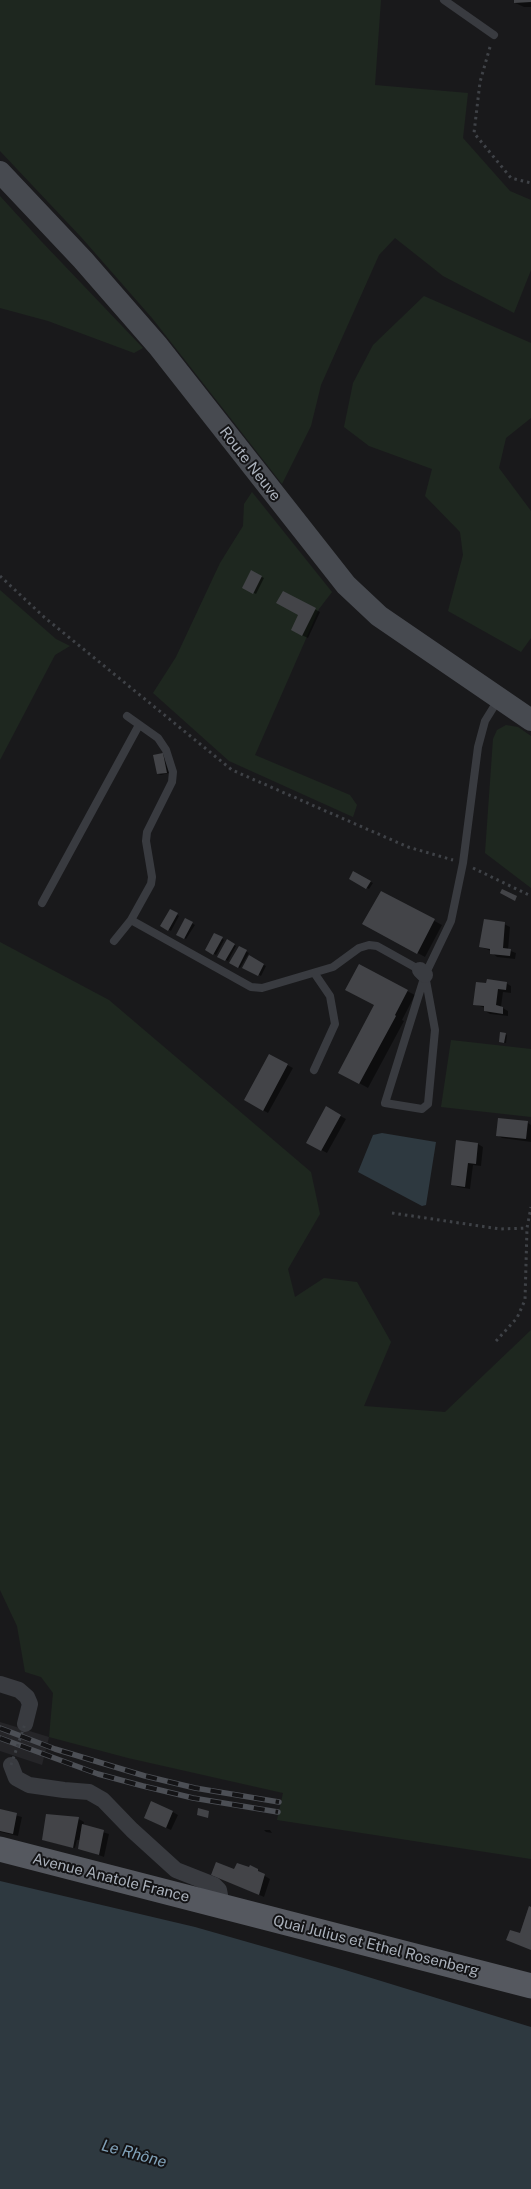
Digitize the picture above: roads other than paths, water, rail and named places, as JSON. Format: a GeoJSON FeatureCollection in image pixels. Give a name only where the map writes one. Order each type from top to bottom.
{"type":"FeatureCollection","features":[{"type":"Feature","properties":{"kind":"main road","name":"Avenue Anatole France"},"geometry":{"type":"LineString","coordinates":[[0,1849],[222,1906]]}},
{"type":"Feature","properties":{"kind":"main road","name":"Quai Julius et Ethel Rosenberg"},"geometry":{"type":"LineString","coordinates":[[222,1906],[531,1986]]}},
{"type":"Feature","properties":{"kind":"street","name":"Route Neuve"},"geometry":{"type":"LineString","coordinates":[[0,172],[82,260],[158,346],[346,585],[379,616],[531,720]]}},
{"type":"Feature","properties":{"kind":"street"},"geometry":{"type":"LineString","coordinates":[[0,1684],[19,1690],[27,1696],[30,1704],[25,1724]]}},
{"type":"Feature","properties":{"kind":"street"},"geometry":{"type":"LineString","coordinates":[[11,1765],[16,1778],[28,1785],[89,1792],[103,1800],[132,1830],[176,1870],[214,1885],[218,1890],[222,1906]]}},
{"type":"Feature","properties":{"kind":"lane"},"geometry":{"type":"LineString","coordinates":[[444,0],[494,35]]}},
{"type":"Feature","properties":{"kind":"lane"},"geometry":{"type":"LineString","coordinates":[[131,920],[251,987],[262,988],[315,974],[333,967],[359,948],[369,944],[378,946],[422,973],[435,1030],[428,1104],[422,1109],[385,1103],[422,973],[451,921],[463,863],[482,731],[499,698]]}},
{"type":"Feature","properties":{"kind":"lane"},"geometry":{"type":"LineString","coordinates":[[114,941],[131,920],[151,884],[152,877],[146,840],[172,782],[173,772],[171,762],[158,738],[126,716]]}},
{"type":"Feature","properties":{"kind":"lane"},"geometry":{"type":"LineString","coordinates":[[42,904],[140,725]]}},
{"type":"Feature","properties":{"kind":"lane"},"geometry":{"type":"LineString","coordinates":[[314,1070],[335,1024],[330,996],[315,974]]}},
{"type":"Feature","properties":{"kind":"water"},"geometry":{"type":"Polygon","coordinates":[[[382,1133],[436,1142],[426,1205],[422,1206],[358,1172],[373,1135],[382,1133]]]}},
{"type":"Feature","properties":{"kind":"water","name":"Le Rhône"},"geometry":{"type":"Polygon","coordinates":[[[0,1881],[195,1927],[342,1969],[531,2027],[531,2189],[0,2189],[0,1881]]]}},
{"type":"Feature","properties":{"kind":"railway"},"geometry":{"type":"LineString","coordinates":[[0,1728],[55,1749],[145,1776],[195,1788],[279,1802]]}},
{"type":"Feature","properties":{"kind":"railway"},"geometry":{"type":"LineString","coordinates":[[0,1738],[98,1774],[143,1786],[193,1798],[278,1812]]}}]}
